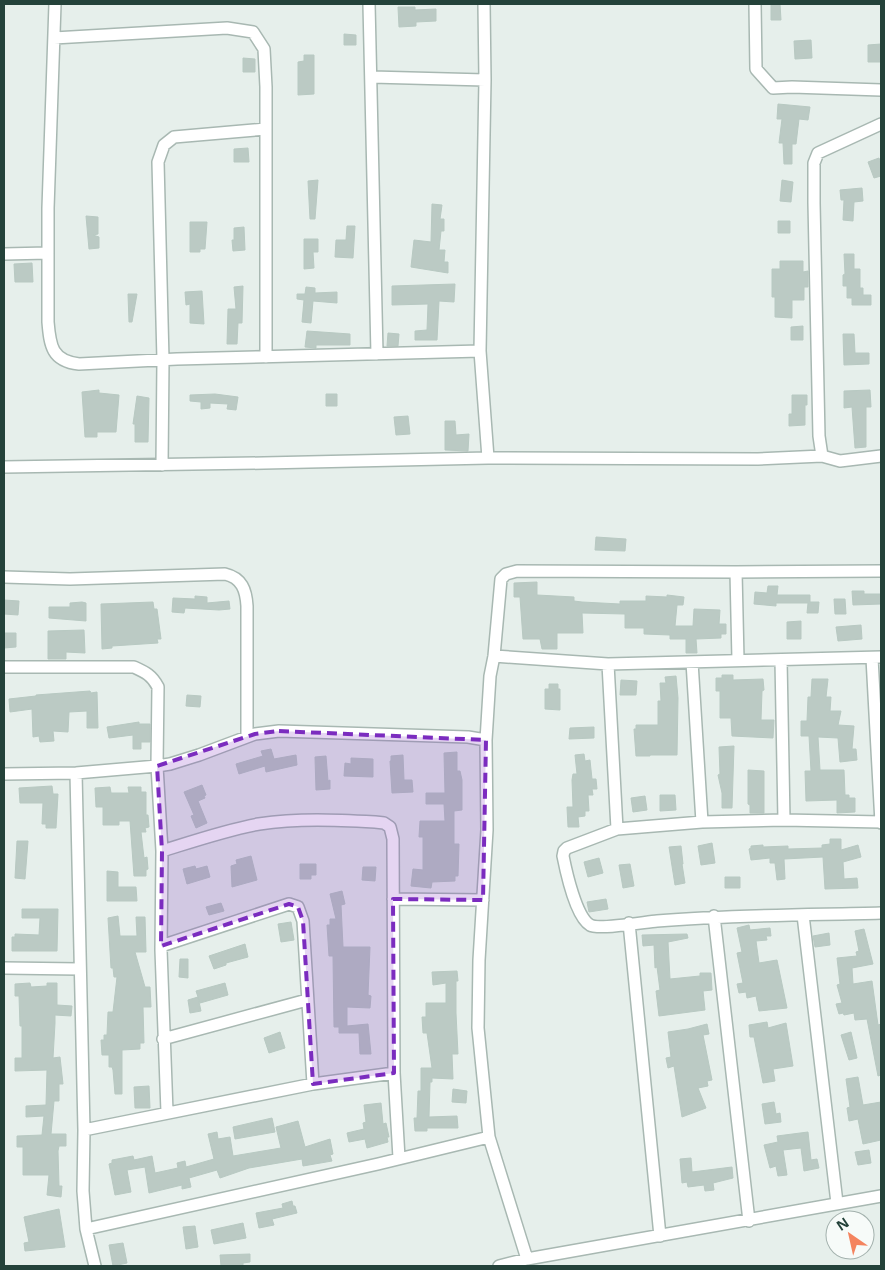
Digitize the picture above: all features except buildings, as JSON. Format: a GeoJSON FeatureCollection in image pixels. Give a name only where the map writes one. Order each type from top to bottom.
{"type":"FeatureCollection","features":[{"type":"Feature","properties":{"kind":"street"},"geometry":{"type":"LineString","coordinates":[[55,4],[48,208],[48,322],[49,340],[54,352],[68,363],[79,364],[480,350]]}},
{"type":"Feature","properties":{"kind":"street"},"geometry":{"type":"LineString","coordinates":[[369,4],[372,77],[376,354]]}},
{"type":"Feature","properties":{"kind":"street"},"geometry":{"type":"LineString","coordinates":[[484,4],[486,80],[480,350],[488,458]]}},
{"type":"Feature","properties":{"kind":"street"},"geometry":{"type":"LineString","coordinates":[[755,4],[756,69],[773,88],[792,86],[881,90]]}},
{"type":"Feature","properties":{"kind":"street"},"geometry":{"type":"LineString","coordinates":[[54,38],[227,28],[253,32],[264,49],[266,87],[266,357]]}},
{"type":"Feature","properties":{"kind":"street"},"geometry":{"type":"LineString","coordinates":[[372,77],[486,80]]}},
{"type":"Feature","properties":{"kind":"street"},"geometry":{"type":"LineString","coordinates":[[822,456],[819,436],[814,203],[815,159],[822,150],[881,124]]}},
{"type":"Feature","properties":{"kind":"street"},"geometry":{"type":"LineString","coordinates":[[162,465],[163,360],[158,162],[164,145],[174,137],[266,128]]}},
{"type":"Feature","properties":{"kind":"street"},"geometry":{"type":"LineString","coordinates":[[4,254],[48,253]]}},
{"type":"Feature","properties":{"kind":"street"},"geometry":{"type":"LineString","coordinates":[[4,467],[488,458],[758,459],[822,456],[840,460],[881,456]]}},
{"type":"Feature","properties":{"kind":"street"},"geometry":{"type":"LineString","coordinates":[[527,1260],[489,1137],[478,1028],[487,830],[486,740],[490,676],[494,656],[501,579],[510,572],[517,571],[881,571]]}},
{"type":"Feature","properties":{"kind":"street"},"geometry":{"type":"LineString","coordinates":[[736,572],[738,660]]}},
{"type":"Feature","properties":{"kind":"street"},"geometry":{"type":"LineString","coordinates":[[4,577],[70,579],[225,574],[232,576],[243,585],[246,594],[247,736]]}},
{"type":"Feature","properties":{"kind":"street"},"geometry":{"type":"LineString","coordinates":[[494,656],[608,664],[877,657],[881,822],[784,820],[702,822],[617,829],[566,848],[563,856],[578,910],[586,923],[596,928],[629,923],[714,916],[881,913]]}},
{"type":"Feature","properties":{"kind":"street"},"geometry":{"type":"LineString","coordinates":[[781,660],[784,820]]}},
{"type":"Feature","properties":{"kind":"street"},"geometry":{"type":"LineString","coordinates":[[692,662],[702,822]]}},
{"type":"Feature","properties":{"kind":"street"},"geometry":{"type":"LineString","coordinates":[[608,664],[617,829]]}},
{"type":"Feature","properties":{"kind":"street"},"geometry":{"type":"LineString","coordinates":[[4,667],[134,667],[154,678],[158,687],[156,766],[162,851],[161,946],[167,1112]]}},
{"type":"Feature","properties":{"kind":"street"},"geometry":{"type":"LineString","coordinates":[[4,774],[76,773],[170,764],[247,736],[280,731],[468,737],[486,740]]}},
{"type":"Feature","properties":{"kind":"street"},"geometry":{"type":"LineString","coordinates":[[76,773],[84,1130],[83,1191],[86,1229],[95,1266]]}},
{"type":"Feature","properties":{"kind":"street"},"geometry":{"type":"LineString","coordinates":[[162,851],[259,824],[296,820],[343,820],[384,823],[390,827],[393,840],[394,1072],[398,1158]]}},
{"type":"Feature","properties":{"kind":"street"},"geometry":{"type":"LineString","coordinates":[[394,899],[483,900]]}},
{"type":"Feature","properties":{"kind":"street"},"geometry":{"type":"LineString","coordinates":[[161,946],[289,904],[298,908],[303,921],[312,1084]]}},
{"type":"Feature","properties":{"kind":"street"},"geometry":{"type":"LineString","coordinates":[[803,915],[837,1203]]}},
{"type":"Feature","properties":{"kind":"street"},"geometry":{"type":"LineString","coordinates":[[714,916],[749,1221]]}},
{"type":"Feature","properties":{"kind":"street"},"geometry":{"type":"LineString","coordinates":[[629,923],[660,1236]]}},
{"type":"Feature","properties":{"kind":"street"},"geometry":{"type":"LineString","coordinates":[[4,968],[79,969]]}},
{"type":"Feature","properties":{"kind":"street"},"geometry":{"type":"LineString","coordinates":[[163,1039],[307,1000]]}},
{"type":"Feature","properties":{"kind":"street"},"geometry":{"type":"LineString","coordinates":[[84,1130],[312,1084],[394,1072]]}},
{"type":"Feature","properties":{"kind":"street"},"geometry":{"type":"LineString","coordinates":[[86,1229],[489,1137]]}},
{"type":"Feature","properties":{"kind":"street"},"geometry":{"type":"LineString","coordinates":[[499,1266],[881,1196]]}},
{"type":"Feature","properties":{"kind":"highlighted area"},"geometry":{"type":"Polygon","coordinates":[[[279,731],[486,740],[483,900],[393,899],[394,1073],[313,1084],[303,921],[298,907],[289,904],[161,946],[162,851],[157,766],[255,734],[279,731]]]}}]}
